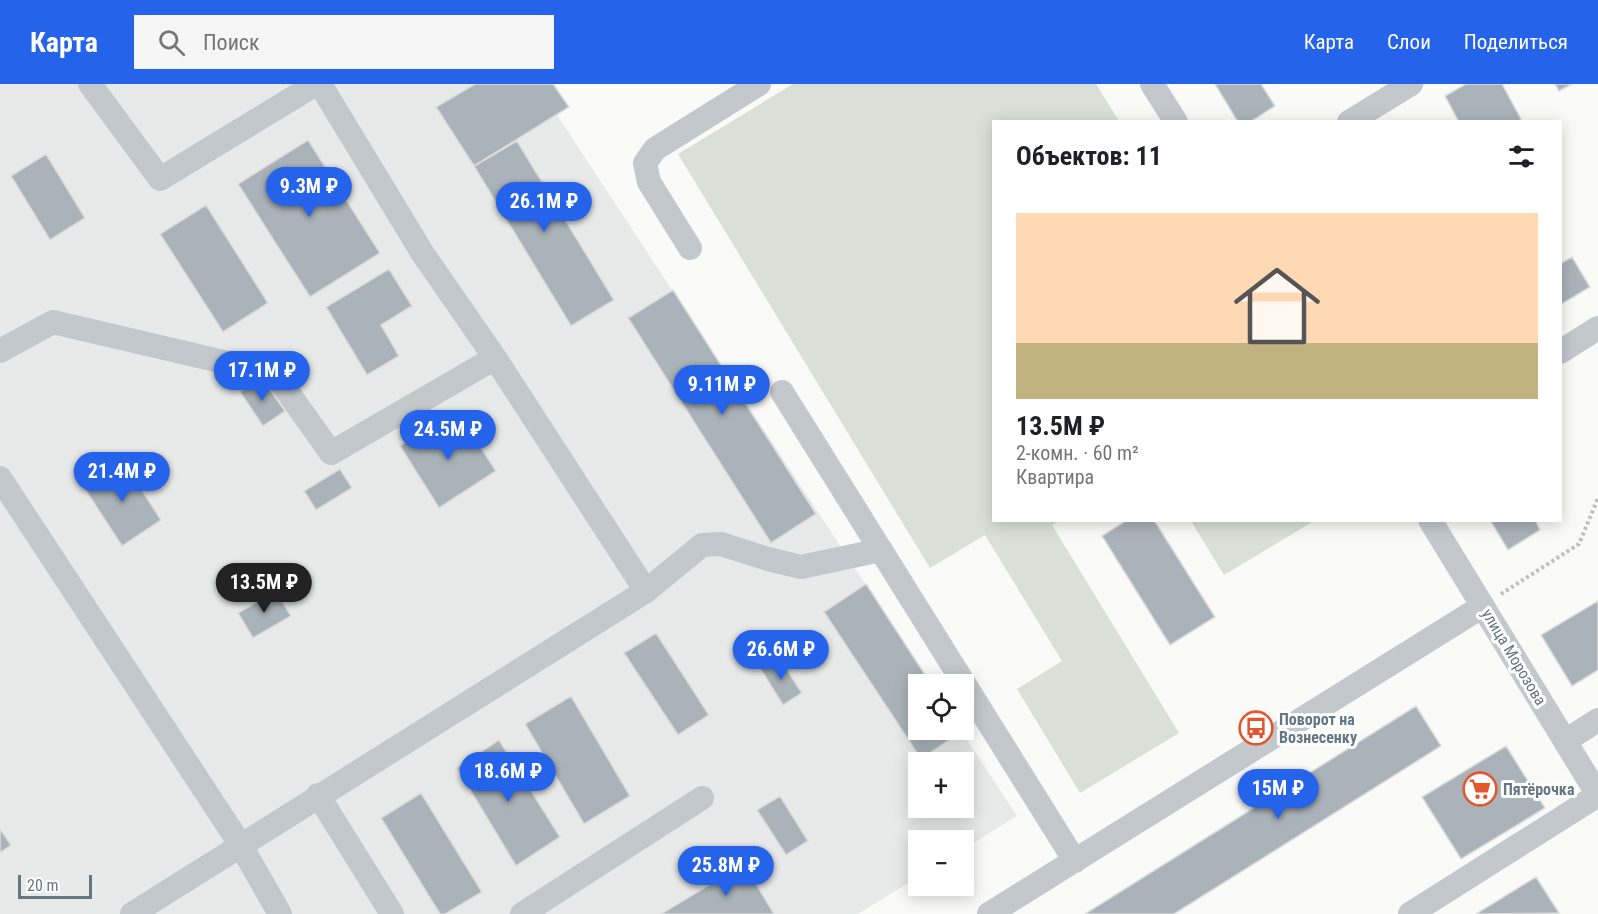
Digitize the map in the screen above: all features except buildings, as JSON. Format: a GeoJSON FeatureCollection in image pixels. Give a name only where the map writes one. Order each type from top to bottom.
{"type":"FeatureCollection","features":[{"type":"Feature","properties":{"kind":"street"},"geometry":{"type":"LineString","coordinates":[[90,84],[160,179],[316,84]]}},
{"type":"Feature","properties":{"kind":"street"},"geometry":{"type":"LineString","coordinates":[[320,84],[423,254],[495,358],[646,591]]}},
{"type":"Feature","properties":{"kind":"street"},"geometry":{"type":"LineString","coordinates":[[690,248],[649,182],[645,164],[655,149],[759,84]]}},
{"type":"Feature","properties":{"kind":"street"},"geometry":{"type":"LineString","coordinates":[[1152,84],[1175,120]]}},
{"type":"Feature","properties":{"kind":"street"},"geometry":{"type":"LineString","coordinates":[[1352,120],[1410,84]]}},
{"type":"Feature","properties":{"kind":"street"},"geometry":{"type":"LineString","coordinates":[[0,351],[53,322],[275,374],[332,453],[495,358]]}},
{"type":"Feature","properties":{"kind":"street"},"geometry":{"type":"LineString","coordinates":[[1562,351],[1598,328]]}},
{"type":"Feature","properties":{"kind":"street"},"geometry":{"type":"LineString","coordinates":[[782,392],[1075,861]]}},
{"type":"Feature","properties":{"kind":"street"},"geometry":{"type":"LineString","coordinates":[[0,478],[240,844],[280,914]]}},
{"type":"Feature","properties":{"kind":"street","name":"улица Морозова"},"geometry":{"type":"LineString","coordinates":[[1431,522],[1598,795]]}},
{"type":"Feature","properties":{"kind":"street"},"geometry":{"type":"LineString","coordinates":[[132,914],[240,844],[646,591],[702,545],[721,544],[801,567],[881,550]]}},
{"type":"Feature","properties":{"kind":"street"},"geometry":{"type":"LineString","coordinates":[[989,914],[1483,606]]}},
{"type":"Feature","properties":{"kind":"street"},"geometry":{"type":"LineString","coordinates":[[1565,741],[1598,720]]}},
{"type":"Feature","properties":{"kind":"street"},"geometry":{"type":"LineString","coordinates":[[318,795],[392,914]]}},
{"type":"Feature","properties":{"kind":"street"},"geometry":{"type":"LineString","coordinates":[[1410,914],[1598,795]]}},
{"type":"Feature","properties":{"kind":"street"},"geometry":{"type":"LineString","coordinates":[[522,914],[702,798]]}},
{"type":"Feature","properties":{"kind":"path"},"geometry":{"type":"LineString","coordinates":[[1483,606],[1579,544],[1598,498]]}},
{"type":"Feature","properties":{"kind":"shaded area"},"geometry":{"type":"Polygon","coordinates":[[[0,84],[553,84],[569,107],[557,115],[924,674],[908,674],[908,740],[967,740],[1017,816],[974,842],[974,830],[908,830],[908,883],[858,914],[0,914],[0,84]]]}},
{"type":"Feature","properties":{"kind":"shaded area"},"geometry":{"type":"Polygon","coordinates":[[[793,84],[1096,84],[1118,120],[992,120],[992,522],[1057,522],[1052,525],[1179,733],[1080,793],[1017,689],[1062,661],[985,535],[930,568],[678,154],[793,84]]]}},
{"type":"Feature","properties":{"kind":"shaded area"},"geometry":{"type":"Polygon","coordinates":[[[1192,522],[1312,522],[1224,575],[1192,522]]]}},
{"type":"Feature","properties":{"kind":"place","name":"Поворот на Вознесенку"},"geometry":{"type":"Point","coordinates":[1256,728]}},
{"type":"Feature","properties":{"kind":"place","name":"Пятёрочка"},"geometry":{"type":"Point","coordinates":[1480,789]}}]}
